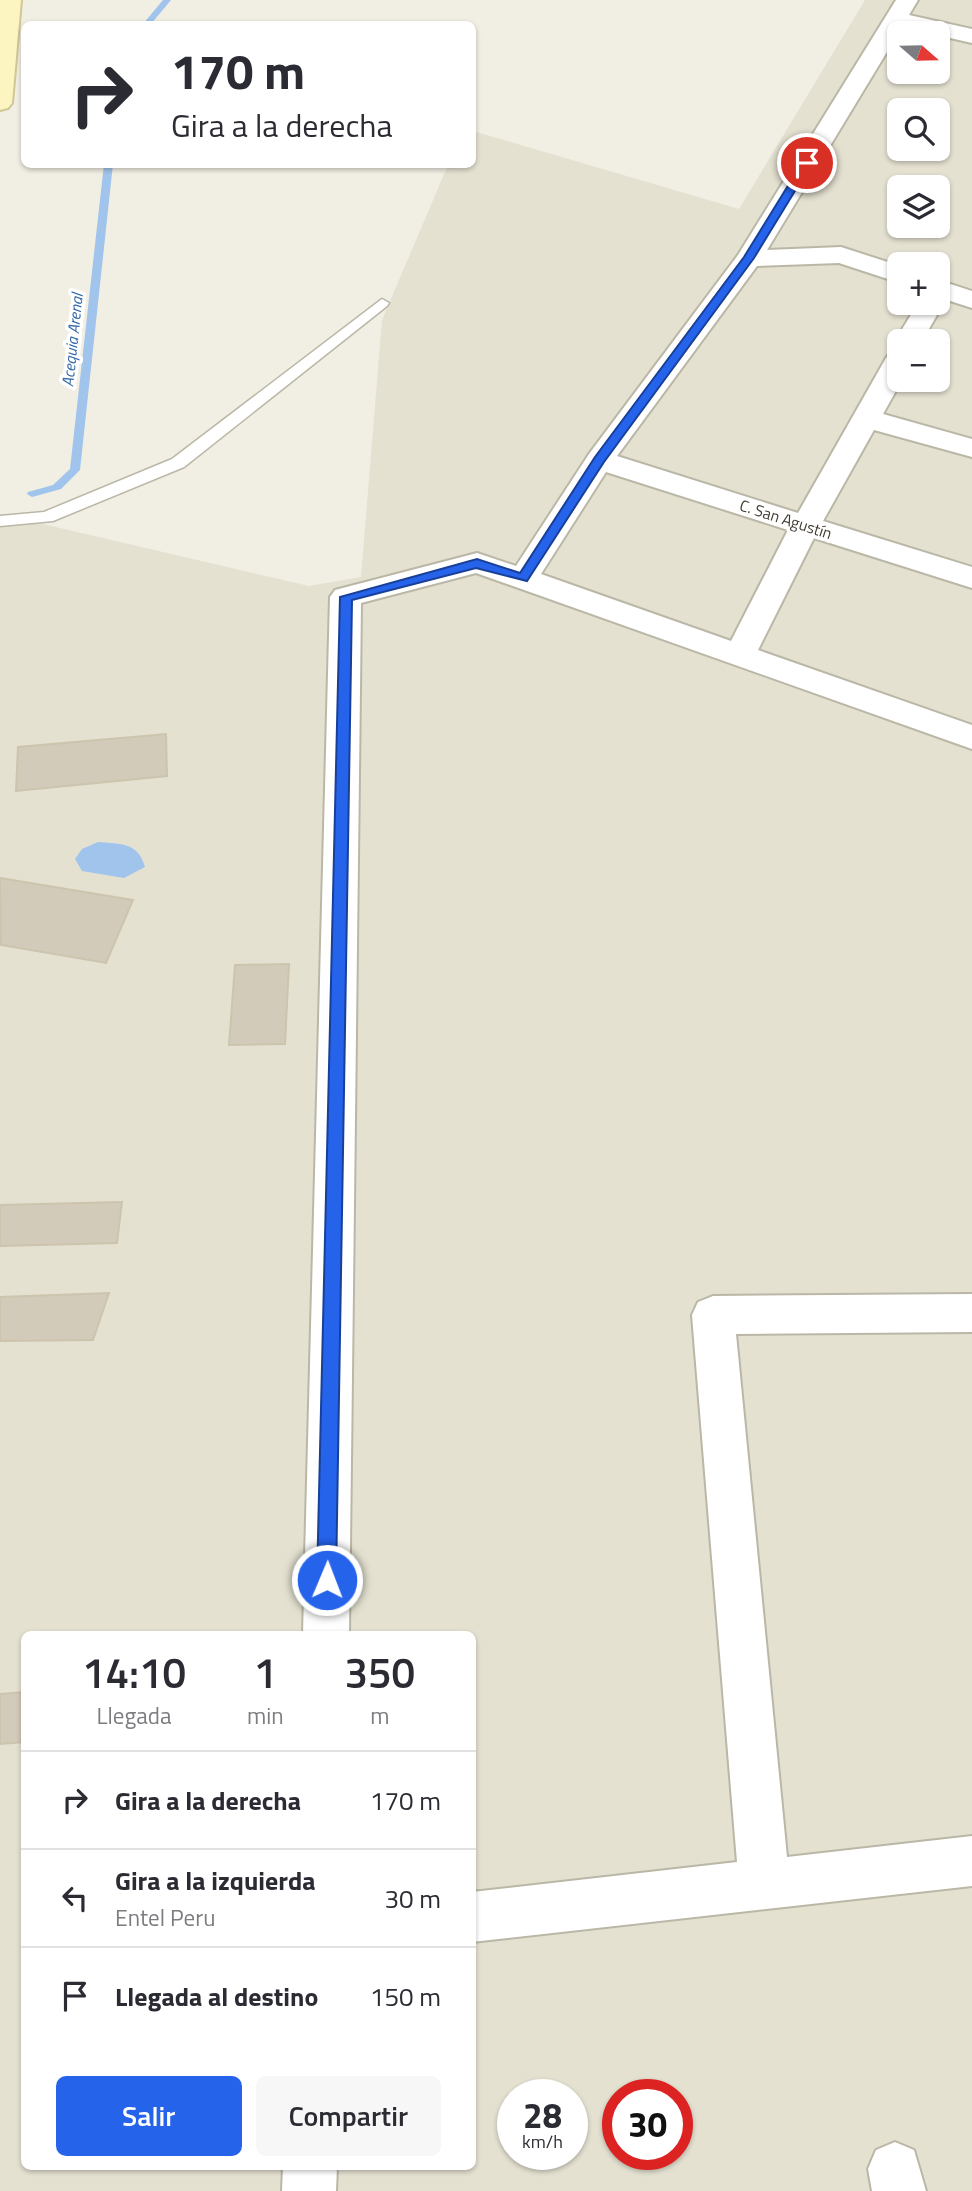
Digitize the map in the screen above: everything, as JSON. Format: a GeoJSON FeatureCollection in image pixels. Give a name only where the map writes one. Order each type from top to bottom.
{"type":"FeatureCollection","features":[{"type":"Feature","properties":{"kind":"main road"},"geometry":{"type":"LineString","coordinates":[[0,103],[10,0]]}},
{"type":"Feature","properties":{"kind":"street"},"geometry":{"type":"LineString","coordinates":[[523,578],[599,460],[749,258],[901,10],[972,36]]}},
{"type":"Feature","properties":{"kind":"street"},"geometry":{"type":"LineString","coordinates":[[749,258],[841,255],[887,271]]}},
{"type":"Feature","properties":{"kind":"street"},"geometry":{"type":"LineString","coordinates":[[950,296],[972,300]]}},
{"type":"Feature","properties":{"kind":"street"},"geometry":{"type":"LineString","coordinates":[[739,656],[806,525],[887,380]]}},
{"type":"Feature","properties":{"kind":"street"},"geometry":{"type":"LineString","coordinates":[[865,418],[972,448]]}},
{"type":"Feature","properties":{"kind":"street","name":"C. San Agustín"},"geometry":{"type":"LineString","coordinates":[[599,460],[972,578]]}},
{"type":"Feature","properties":{"kind":"street"},"geometry":{"type":"LineString","coordinates":[[326,1631],[346,597],[477,563],[972,737]]}},
{"type":"Feature","properties":{"kind":"street"},"geometry":{"type":"LineString","coordinates":[[764,1882],[713,1315],[972,1312]]}},
{"type":"Feature","properties":{"kind":"street"},"geometry":{"type":"LineString","coordinates":[[476,1917],[764,1882],[972,1861]]}},
{"type":"Feature","properties":{"kind":"street"},"geometry":{"type":"LineString","coordinates":[[309,2191],[310,2170]]}},
{"type":"Feature","properties":{"kind":"lane"},"geometry":{"type":"LineString","coordinates":[[0,522],[47,517],[178,463],[382,303]]}},
{"type":"Feature","properties":{"kind":"shaded area"},"geometry":{"type":"Polygon","coordinates":[[[865,0],[972,0],[972,2191],[0,2191],[0,514],[309,586],[361,577],[382,320],[447,168],[476,168],[476,132],[739,209],[865,0]]]}},
{"type":"Feature","properties":{"kind":"water"},"geometry":{"type":"Polygon","coordinates":[[[98,842],[128,846],[138,853],[145,867],[124,878],[82,871],[75,859],[82,849],[98,842]]]}},
{"type":"Feature","properties":{"kind":"building"},"geometry":{"type":"Polygon","coordinates":[[[166,734],[167,776],[16,791],[18,747],[166,734]]]}},
{"type":"Feature","properties":{"kind":"building"},"geometry":{"type":"Polygon","coordinates":[[[0,878],[133,900],[106,963],[1,945],[0,878]]]}},
{"type":"Feature","properties":{"kind":"building"},"geometry":{"type":"Polygon","coordinates":[[[289,964],[285,1044],[229,1045],[235,965],[289,964]]]}},
{"type":"Feature","properties":{"kind":"building"},"geometry":{"type":"Polygon","coordinates":[[[122,1202],[117,1243],[0,1246],[0,1205],[122,1202]]]}},
{"type":"Feature","properties":{"kind":"building"},"geometry":{"type":"Polygon","coordinates":[[[109,1293],[93,1340],[0,1341],[0,1297],[109,1293]]]}},
{"type":"Feature","properties":{"kind":"building"},"geometry":{"type":"Polygon","coordinates":[[[21,1692],[21,1742],[0,1744],[0,1694],[21,1692]]]}},
{"type":"Feature","properties":{"kind":"waterway","name":"Acequia Arenal"},"geometry":{"type":"LineString","coordinates":[[150,21],[167,0]]}},
{"type":"Feature","properties":{"kind":"waterway","name":"Acequia Arenal"},"geometry":{"type":"LineString","coordinates":[[32,494],[57,487],[75,470],[109,168]]}},
{"type":"Feature","properties":{"kind":"route"},"geometry":{"type":"LineString","coordinates":[[327,1580],[346,597],[477,563],[523,578],[599,460],[749,258],[807,163]]}}]}
